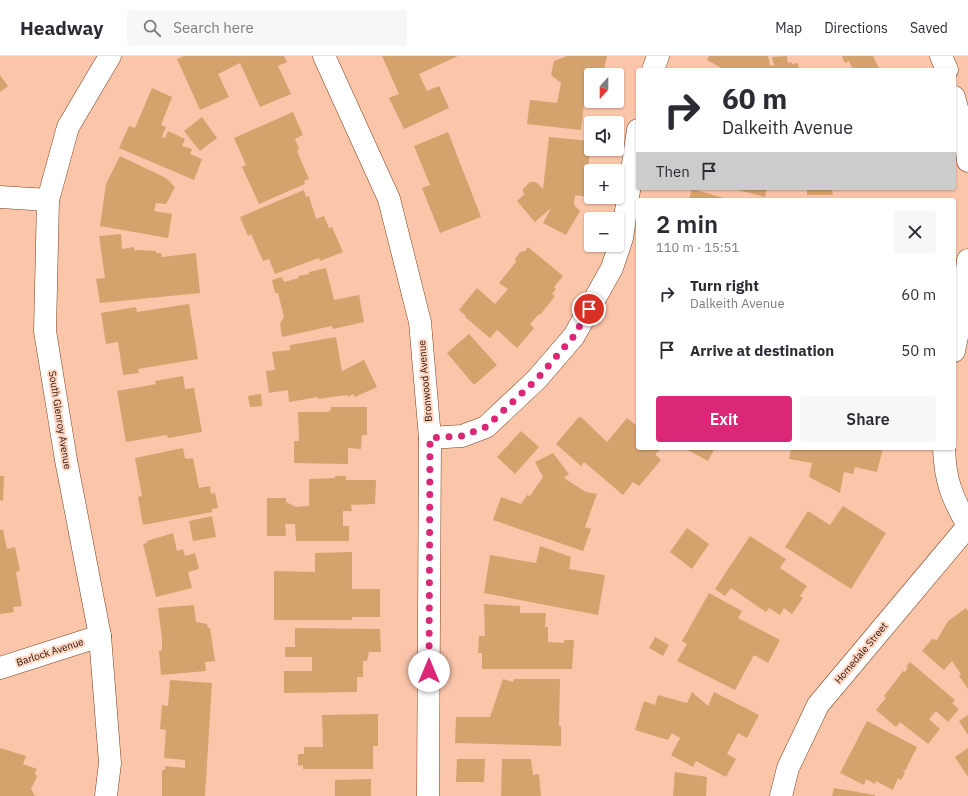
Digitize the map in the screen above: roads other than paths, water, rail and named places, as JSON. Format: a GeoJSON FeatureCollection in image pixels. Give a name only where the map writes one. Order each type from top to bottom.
{"type":"FeatureCollection","features":[{"type":"Feature","properties":{"kind":"street","name":"South Glenroy Avenue"},"geometry":{"type":"LineString","coordinates":[[106,796],[110,763],[100,636],[66,460],[45,331],[48,200],[68,127],[110,56]]}},
{"type":"Feature","properties":{"kind":"street","name":"Bronwood Avenue"},"geometry":{"type":"LineString","coordinates":[[324,56],[389,199],[420,322],[430,438],[428,796]]}},
{"type":"Feature","properties":{"kind":"street"},"geometry":{"type":"LineString","coordinates":[[654,68],[658,56]]}},
{"type":"Feature","properties":{"kind":"street"},"geometry":{"type":"LineString","coordinates":[[941,56],[946,68]]}},
{"type":"Feature","properties":{"kind":"street"},"geometry":{"type":"LineString","coordinates":[[956,104],[966,141],[968,161]]}},
{"type":"Feature","properties":{"kind":"street"},"geometry":{"type":"LineString","coordinates":[[430,438],[462,436],[486,427],[537,379],[574,336],[612,268],[622,238],[636,144]]}},
{"type":"Feature","properties":{"kind":"street"},"geometry":{"type":"LineString","coordinates":[[0,197],[48,200]]}},
{"type":"Feature","properties":{"kind":"street"},"geometry":{"type":"LineString","coordinates":[[956,340],[968,260]]}},
{"type":"Feature","properties":{"kind":"street"},"geometry":{"type":"LineString","coordinates":[[944,450],[945,473],[955,503],[968,526]]}},
{"type":"Feature","properties":{"kind":"street","name":"Homedale Street"},"geometry":{"type":"LineString","coordinates":[[780,796],[788,768],[818,705],[968,526]]}},
{"type":"Feature","properties":{"kind":"street","name":"Barlock Avenue"},"geometry":{"type":"LineString","coordinates":[[0,668],[100,636]]}}]}
